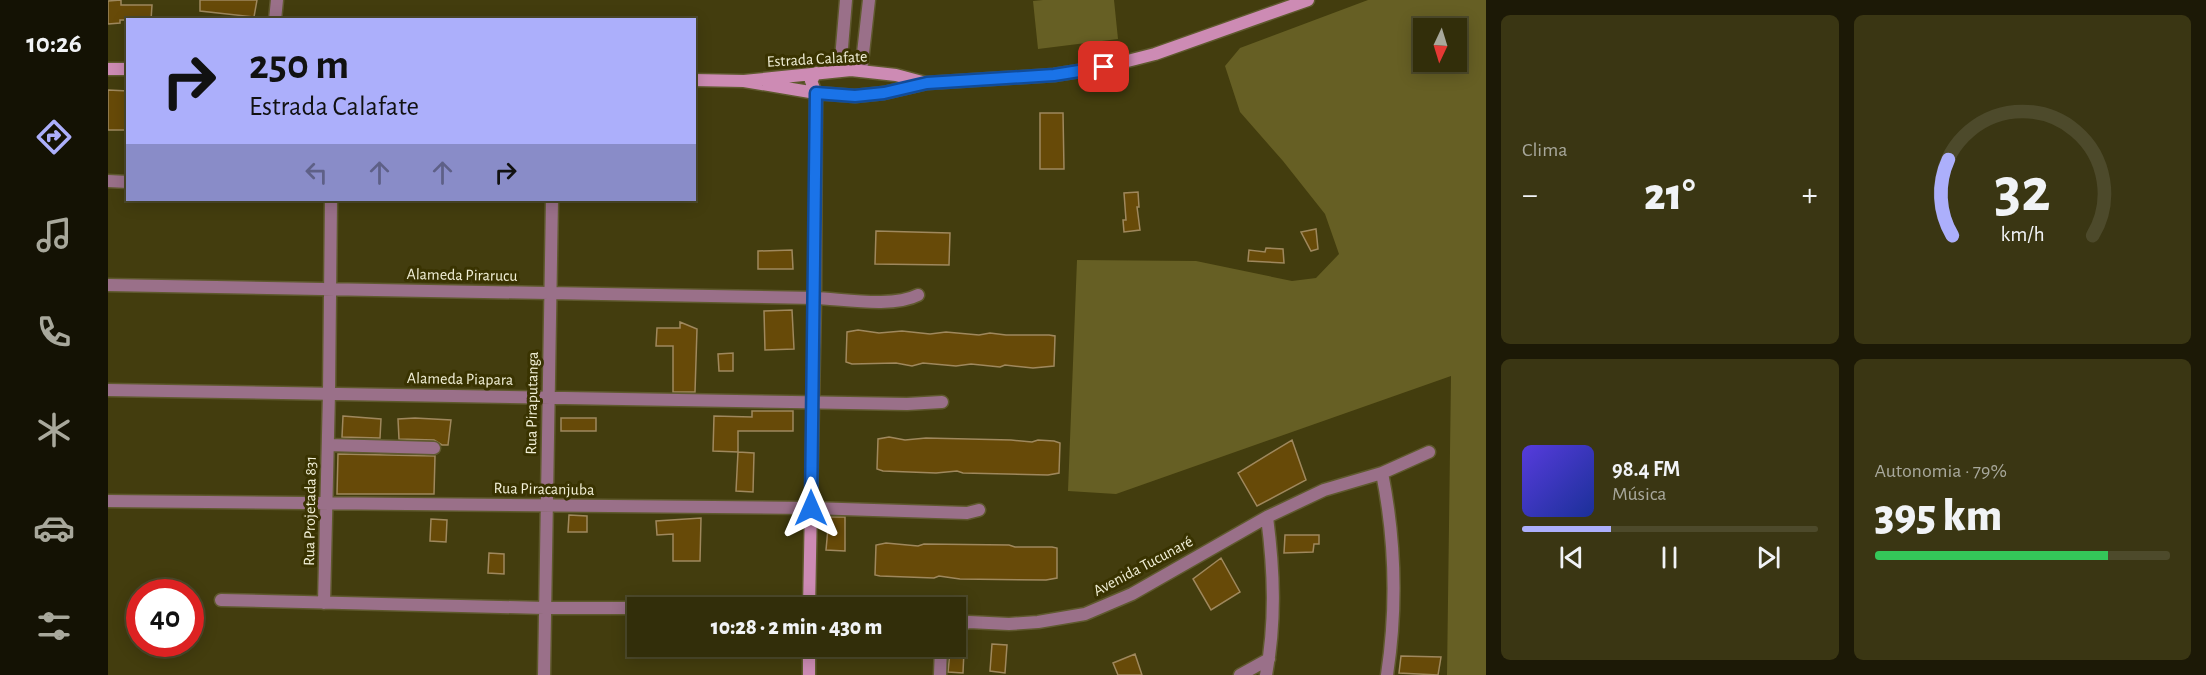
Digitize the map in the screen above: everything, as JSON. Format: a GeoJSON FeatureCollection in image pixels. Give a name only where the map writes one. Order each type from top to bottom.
{"type":"FeatureCollection","features":[{"type":"Feature","properties":{"kind":"street"},"geometry":{"type":"LineString","coordinates":[[275,18],[277,0]]}},
{"type":"Feature","properties":{"kind":"street"},"geometry":{"type":"LineString","coordinates":[[840,71],[846,0]]}},
{"type":"Feature","properties":{"kind":"street"},"geometry":{"type":"LineString","coordinates":[[861,71],[869,0]]}},
{"type":"Feature","properties":{"kind":"street","name":"Estrada Calafate"},"geometry":{"type":"LineString","coordinates":[[744,81],[816,93],[855,96],[901,90],[927,83],[1054,75],[1104,67],[1155,54],[1308,0]]}},
{"type":"Feature","properties":{"kind":"street"},"geometry":{"type":"LineString","coordinates":[[108,69],[126,69]]}},
{"type":"Feature","properties":{"kind":"street","name":"Estrada Calafate"},"geometry":{"type":"LineString","coordinates":[[696,80],[744,81],[861,71],[927,83]]}},
{"type":"Feature","properties":{"kind":"street"},"geometry":{"type":"LineString","coordinates":[[870,94],[876,91],[880,81],[875,72]]}},
{"type":"Feature","properties":{"kind":"street"},"geometry":{"type":"LineString","coordinates":[[809,597],[816,93],[811,81],[816,74]]}},
{"type":"Feature","properties":{"kind":"street"},"geometry":{"type":"LineString","coordinates":[[108,182],[126,182]]}},
{"type":"Feature","properties":{"kind":"street","name":"Rua Projetada 831"},"geometry":{"type":"LineString","coordinates":[[324,603],[331,201]]}},
{"type":"Feature","properties":{"kind":"street","name":"Rua Piraputanga"},"geometry":{"type":"LineString","coordinates":[[544,675],[552,201]]}},
{"type":"Feature","properties":{"kind":"street","name":"Alameda Pirarucu"},"geometry":{"type":"LineString","coordinates":[[108,285],[815,298]]}},
{"type":"Feature","properties":{"kind":"street"},"geometry":{"type":"LineString","coordinates":[[815,298],[879,301],[908,299],[918,295]]}},
{"type":"Feature","properties":{"kind":"street","name":"Alameda Piapara"},"geometry":{"type":"LineString","coordinates":[[108,390],[907,404],[942,402]]}},
{"type":"Feature","properties":{"kind":"street"},"geometry":{"type":"LineString","coordinates":[[328,445],[434,448]]}},
{"type":"Feature","properties":{"kind":"street","name":"Avenida Tucunaré"},"geometry":{"type":"LineString","coordinates":[[966,623],[1038,622],[1085,614],[1132,594],[1267,517],[1324,490],[1382,473],[1429,452]]}},
{"type":"Feature","properties":{"kind":"street"},"geometry":{"type":"LineString","coordinates":[[1382,473],[1389,507],[1393,578],[1388,675]]}},
{"type":"Feature","properties":{"kind":"street","name":"Rua Piracanjuba"},"geometry":{"type":"LineString","coordinates":[[108,501],[811,508],[967,513],[979,510]]}},
{"type":"Feature","properties":{"kind":"street"},"geometry":{"type":"LineString","coordinates":[[1266,675],[1273,631],[1274,594],[1267,517]]}},
{"type":"Feature","properties":{"kind":"street"},"geometry":{"type":"LineString","coordinates":[[221,600],[627,608]]}},
{"type":"Feature","properties":{"kind":"street"},"geometry":{"type":"LineString","coordinates":[[809,657],[809,675]]}},
{"type":"Feature","properties":{"kind":"street"},"geometry":{"type":"LineString","coordinates":[[940,675],[941,657]]}},
{"type":"Feature","properties":{"kind":"street"},"geometry":{"type":"LineString","coordinates":[[1240,675],[1269,659]]}},
{"type":"Feature","properties":{"kind":"shaded area"},"geometry":{"type":"Polygon","coordinates":[[[1114,0],[1118,39],[1038,49],[1033,1],[1114,0]]]}},
{"type":"Feature","properties":{"kind":"shaded area"},"geometry":{"type":"Polygon","coordinates":[[[1368,0],[1486,0],[1486,675],[1447,675],[1451,376],[1116,494],[1068,491],[1077,260],[1196,261],[1292,281],[1316,278],[1339,254],[1325,214],[1240,112],[1225,66],[1240,48],[1368,0]]]}},
{"type":"Feature","properties":{"kind":"building"},"geometry":{"type":"Polygon","coordinates":[[[121,0],[121,5],[152,5],[151,18],[126,18],[126,20],[120,20],[120,23],[108,24],[108,1],[121,0]]]}},
{"type":"Feature","properties":{"kind":"building"},"geometry":{"type":"Polygon","coordinates":[[[200,0],[257,0],[254,17],[200,11],[200,0]]]}},
{"type":"Feature","properties":{"kind":"building"},"geometry":{"type":"Polygon","coordinates":[[[108,90],[126,91],[126,130],[108,130],[108,90]]]}},
{"type":"Feature","properties":{"kind":"building"},"geometry":{"type":"Polygon","coordinates":[[[1040,113],[1063,113],[1064,169],[1040,169],[1040,113]]]}},
{"type":"Feature","properties":{"kind":"building"},"geometry":{"type":"Polygon","coordinates":[[[1138,192],[1140,230],[1124,232],[1123,220],[1126,220],[1124,193],[1138,192]]]}},
{"type":"Feature","properties":{"kind":"building"},"geometry":{"type":"Polygon","coordinates":[[[1316,229],[1318,249],[1311,251],[1301,232],[1316,229]]]}},
{"type":"Feature","properties":{"kind":"building"},"geometry":{"type":"Polygon","coordinates":[[[876,231],[950,233],[949,265],[875,264],[876,231]]]}},
{"type":"Feature","properties":{"kind":"building"},"geometry":{"type":"Polygon","coordinates":[[[1266,248],[1283,249],[1284,263],[1248,261],[1249,250],[1265,252],[1266,248]]]}},
{"type":"Feature","properties":{"kind":"building"},"geometry":{"type":"Polygon","coordinates":[[[792,250],[793,269],[758,269],[758,251],[792,250]]]}},
{"type":"Feature","properties":{"kind":"building"},"geometry":{"type":"Polygon","coordinates":[[[792,310],[794,349],[765,350],[764,311],[792,310]]]}},
{"type":"Feature","properties":{"kind":"building"},"geometry":{"type":"Polygon","coordinates":[[[680,322],[697,329],[695,392],[673,392],[673,346],[656,346],[657,328],[680,328],[680,322]]]}},
{"type":"Feature","properties":{"kind":"building"},"geometry":{"type":"Polygon","coordinates":[[[858,330],[879,333],[902,331],[930,334],[946,332],[1055,336],[1054,366],[1033,368],[971,364],[956,366],[923,363],[912,366],[896,363],[852,364],[846,362],[847,332],[858,330]]]}},
{"type":"Feature","properties":{"kind":"building"},"geometry":{"type":"Polygon","coordinates":[[[733,353],[733,371],[719,371],[718,354],[733,353]]]}},
{"type":"Feature","properties":{"kind":"building"},"geometry":{"type":"Polygon","coordinates":[[[752,411],[793,411],[793,431],[738,431],[738,452],[713,451],[714,416],[752,417],[752,411]]]}},
{"type":"Feature","properties":{"kind":"building"},"geometry":{"type":"Polygon","coordinates":[[[343,416],[381,419],[380,438],[342,437],[343,416]]]}},
{"type":"Feature","properties":{"kind":"building"},"geometry":{"type":"Polygon","coordinates":[[[561,418],[596,418],[596,431],[561,431],[561,418]]]}},
{"type":"Feature","properties":{"kind":"building"},"geometry":{"type":"Polygon","coordinates":[[[398,419],[451,420],[448,445],[442,445],[434,440],[399,439],[398,419]]]}},
{"type":"Feature","properties":{"kind":"building"},"geometry":{"type":"Polygon","coordinates":[[[889,437],[905,440],[926,438],[1054,441],[1060,443],[1059,473],[1048,475],[883,471],[877,469],[878,439],[889,437]]]}},
{"type":"Feature","properties":{"kind":"building"},"geometry":{"type":"Polygon","coordinates":[[[1292,440],[1306,480],[1257,506],[1238,473],[1292,440]]]}},
{"type":"Feature","properties":{"kind":"building"},"geometry":{"type":"Polygon","coordinates":[[[738,452],[754,453],[753,492],[736,491],[738,452]]]}},
{"type":"Feature","properties":{"kind":"building"},"geometry":{"type":"Polygon","coordinates":[[[338,454],[435,456],[434,494],[337,494],[338,454]]]}},
{"type":"Feature","properties":{"kind":"building"},"geometry":{"type":"Polygon","coordinates":[[[569,515],[587,516],[587,532],[568,532],[569,515]]]}},
{"type":"Feature","properties":{"kind":"building"},"geometry":{"type":"Polygon","coordinates":[[[829,517],[845,517],[845,551],[826,550],[829,517]]]}},
{"type":"Feature","properties":{"kind":"building"},"geometry":{"type":"Polygon","coordinates":[[[701,518],[700,561],[673,561],[673,534],[657,535],[656,521],[701,518]]]}},
{"type":"Feature","properties":{"kind":"building"},"geometry":{"type":"Polygon","coordinates":[[[431,519],[447,520],[446,542],[430,541],[431,519]]]}},
{"type":"Feature","properties":{"kind":"building"},"geometry":{"type":"Polygon","coordinates":[[[1285,535],[1319,535],[1319,544],[1314,544],[1313,552],[1284,553],[1285,535]]]}},
{"type":"Feature","properties":{"kind":"building"},"geometry":{"type":"Polygon","coordinates":[[[886,543],[918,546],[924,544],[1009,545],[1057,548],[1057,578],[1046,580],[960,579],[939,576],[934,578],[875,575],[876,545],[886,543]]]}},
{"type":"Feature","properties":{"kind":"building"},"geometry":{"type":"Polygon","coordinates":[[[489,553],[504,554],[504,574],[488,573],[489,553]]]}},
{"type":"Feature","properties":{"kind":"building"},"geometry":{"type":"Polygon","coordinates":[[[1221,558],[1240,592],[1211,610],[1193,579],[1221,558]]]}},
{"type":"Feature","properties":{"kind":"building"},"geometry":{"type":"Polygon","coordinates":[[[992,644],[1007,645],[1005,673],[990,671],[992,644]]]}},
{"type":"Feature","properties":{"kind":"building"},"geometry":{"type":"Polygon","coordinates":[[[1135,654],[1142,675],[1118,675],[1113,663],[1135,654]]]}},
{"type":"Feature","properties":{"kind":"building"},"geometry":{"type":"Polygon","coordinates":[[[1401,656],[1441,657],[1438,675],[1399,673],[1401,656]]]}},
{"type":"Feature","properties":{"kind":"building"},"geometry":{"type":"Polygon","coordinates":[[[950,657],[964,657],[963,673],[948,672],[950,657]]]}},
{"type":"Feature","properties":{"kind":"route"},"geometry":{"type":"LineString","coordinates":[[811,508],[816,93],[855,96],[884,93],[927,83],[1054,75],[1104,67]]}}]}
